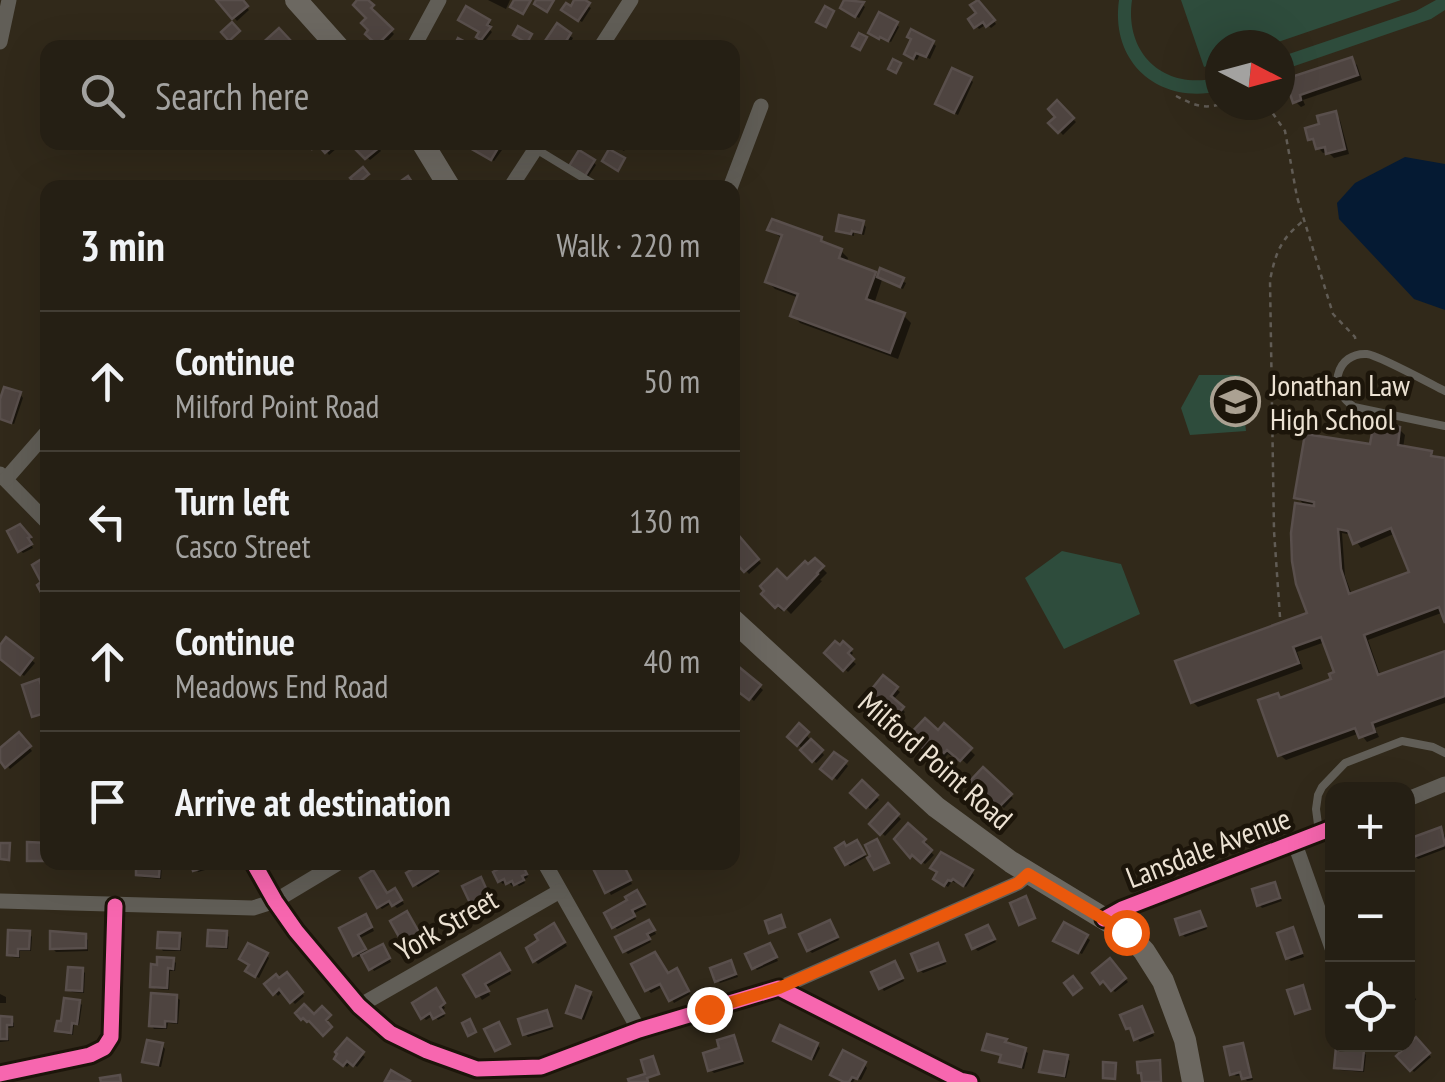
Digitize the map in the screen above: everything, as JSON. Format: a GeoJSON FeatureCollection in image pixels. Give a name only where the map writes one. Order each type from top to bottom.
{"type":"FeatureCollection","features":[{"type":"Feature","properties":{"kind":"main road"},"geometry":{"type":"LineString","coordinates":[[296,0],[333,40]]}},
{"type":"Feature","properties":{"kind":"main road"},"geometry":{"type":"LineString","coordinates":[[427,150],[445,180]]}},
{"type":"Feature","properties":{"kind":"main road","name":"Milford Point Road"},"geometry":{"type":"LineString","coordinates":[[740,633],[976,839],[1126,932],[1163,981],[1185,1040],[1193,1082]]}},
{"type":"Feature","properties":{"kind":"street"},"geometry":{"type":"LineString","coordinates":[[0,42],[9,0]]}},
{"type":"Feature","properties":{"kind":"street"},"geometry":{"type":"LineString","coordinates":[[417,40],[439,0]]}},
{"type":"Feature","properties":{"kind":"street"},"geometry":{"type":"LineString","coordinates":[[605,40],[631,0]]}},
{"type":"Feature","properties":{"kind":"street"},"geometry":{"type":"LineString","coordinates":[[733,180],[761,106]]}},
{"type":"Feature","properties":{"kind":"street"},"geometry":{"type":"LineString","coordinates":[[515,180],[535,150]]}},
{"type":"Feature","properties":{"kind":"street"},"geometry":{"type":"LineString","coordinates":[[40,439],[3,476],[40,515]]}},
{"type":"Feature","properties":{"kind":"street"},"geometry":{"type":"LineString","coordinates":[[1415,796],[1445,784]]}},
{"type":"Feature","properties":{"kind":"street","name":"Lansdale Avenue"},"geometry":{"type":"LineString","coordinates":[[1104,918],[1325,831]]}},
{"type":"Feature","properties":{"kind":"street"},"geometry":{"type":"LineString","coordinates":[[1294,844],[1325,929]]}},
{"type":"Feature","properties":{"kind":"street"},"geometry":{"type":"LineString","coordinates":[[258,870],[314,954],[359,1006],[390,1033],[478,1069],[541,1068],[639,1030],[779,988],[1018,883],[1028,874]]}},
{"type":"Feature","properties":{"kind":"street"},"geometry":{"type":"LineString","coordinates":[[0,901],[253,908],[275,900],[326,870]]}},
{"type":"Feature","properties":{"kind":"street"},"geometry":{"type":"LineString","coordinates":[[548,870],[639,1030]]}},
{"type":"Feature","properties":{"kind":"street","name":"York Street"},"geometry":{"type":"LineString","coordinates":[[359,1006],[560,891]]}},
{"type":"Feature","properties":{"kind":"street"},"geometry":{"type":"LineString","coordinates":[[0,1074],[90,1056],[108,1044],[115,906]]}},
{"type":"Feature","properties":{"kind":"street"},"geometry":{"type":"LineString","coordinates":[[779,988],[962,1081]]}},
{"type":"Feature","properties":{"kind":"lane"},"geometry":{"type":"LineString","coordinates":[[544,150],[588,180]]}},
{"type":"Feature","properties":{"kind":"lane"},"geometry":{"type":"LineString","coordinates":[[1445,391],[1369,354],[1351,356],[1340,367],[1336,380],[1342,398],[1354,408],[1445,426]]}},
{"type":"Feature","properties":{"kind":"lane"},"geometry":{"type":"LineString","coordinates":[[1326,782],[1345,763],[1402,741],[1445,753]]}},
{"type":"Feature","properties":{"kind":"lane"},"geometry":{"type":"LineString","coordinates":[[1325,784],[1316,809],[1325,829]]}},
{"type":"Feature","properties":{"kind":"path"},"geometry":{"type":"LineString","coordinates":[[1176,96],[1205,108]]}},
{"type":"Feature","properties":{"kind":"path"},"geometry":{"type":"LineString","coordinates":[[1277,120],[1285,131],[1303,221],[1333,314],[1354,338],[1358,356]]}},
{"type":"Feature","properties":{"kind":"path"},"geometry":{"type":"LineString","coordinates":[[1280,617],[1274,531],[1270,280],[1277,249],[1303,221]]}},
{"type":"Feature","properties":{"kind":"green space"},"geometry":{"type":"Polygon","coordinates":[[[1119,0],[1132,0],[1131,20],[1142,52],[1166,74],[1205,79],[1205,93],[1177,92],[1143,74],[1122,43],[1119,0]]]}},
{"type":"Feature","properties":{"kind":"green space"},"geometry":{"type":"Polygon","coordinates":[[[1181,0],[1401,0],[1295,36],[1295,30],[1205,30],[1204,67],[1181,0]]]}},
{"type":"Feature","properties":{"kind":"green space"},"geometry":{"type":"Polygon","coordinates":[[[1436,0],[1445,0],[1445,10],[1431,19],[1295,66],[1295,52],[1416,11],[1436,0]]]}},
{"type":"Feature","properties":{"kind":"green space"},"geometry":{"type":"Polygon","coordinates":[[[1199,375],[1240,375],[1246,431],[1190,435],[1181,408],[1199,375]]]}},
{"type":"Feature","properties":{"kind":"green space"},"geometry":{"type":"Polygon","coordinates":[[[1062,551],[1121,564],[1140,614],[1064,649],[1025,578],[1062,551]]]}},
{"type":"Feature","properties":{"kind":"water"},"geometry":{"type":"Polygon","coordinates":[[[1405,157],[1445,164],[1445,310],[1414,299],[1339,219],[1337,203],[1355,183],[1405,157]]]}},
{"type":"Feature","properties":{"kind":"building"},"geometry":{"type":"Polygon","coordinates":[[[216,0],[243,0],[248,6],[232,19],[216,0]]]}},
{"type":"Feature","properties":{"kind":"building"},"geometry":{"type":"Polygon","coordinates":[[[357,0],[368,0],[393,29],[382,40],[372,40],[361,23],[366,18],[353,5],[357,0]]]}},
{"type":"Feature","properties":{"kind":"building"},"geometry":{"type":"Polygon","coordinates":[[[514,0],[531,0],[523,14],[510,7],[514,0]]]}},
{"type":"Feature","properties":{"kind":"building"},"geometry":{"type":"Polygon","coordinates":[[[536,0],[554,0],[547,12],[534,4],[536,0]]]}},
{"type":"Feature","properties":{"kind":"building"},"geometry":{"type":"Polygon","coordinates":[[[574,0],[590,3],[578,21],[561,10],[574,0]]]}},
{"type":"Feature","properties":{"kind":"building"},"geometry":{"type":"Polygon","coordinates":[[[844,0],[864,2],[855,17],[840,8],[844,0]]]}},
{"type":"Feature","properties":{"kind":"building"},"geometry":{"type":"Polygon","coordinates":[[[978,0],[995,20],[986,27],[983,22],[974,28],[968,19],[976,13],[970,5],[978,0]]]}},
{"type":"Feature","properties":{"kind":"building"},"geometry":{"type":"Polygon","coordinates":[[[466,6],[490,20],[487,25],[491,27],[481,40],[476,37],[479,32],[458,20],[466,6]]]}},
{"type":"Feature","properties":{"kind":"building"},"geometry":{"type":"Polygon","coordinates":[[[825,6],[834,11],[826,27],[816,22],[825,6]]]}},
{"type":"Feature","properties":{"kind":"building"},"geometry":{"type":"Polygon","coordinates":[[[879,12],[898,22],[888,41],[868,33],[879,12]]]}},
{"type":"Feature","properties":{"kind":"building"},"geometry":{"type":"Polygon","coordinates":[[[232,22],[240,31],[230,40],[221,32],[232,22]]]}},
{"type":"Feature","properties":{"kind":"building"},"geometry":{"type":"Polygon","coordinates":[[[557,23],[571,33],[567,40],[546,40],[557,23]]]}},
{"type":"Feature","properties":{"kind":"building"},"geometry":{"type":"Polygon","coordinates":[[[518,26],[532,34],[529,40],[513,35],[518,26]]]}},
{"type":"Feature","properties":{"kind":"building"},"geometry":{"type":"Polygon","coordinates":[[[279,28],[290,40],[266,40],[279,28]]]}},
{"type":"Feature","properties":{"kind":"building"},"geometry":{"type":"Polygon","coordinates":[[[911,29],[934,41],[926,57],[916,53],[913,59],[904,54],[911,29]]]}},
{"type":"Feature","properties":{"kind":"building"},"geometry":{"type":"Polygon","coordinates":[[[859,33],[867,37],[860,50],[852,46],[859,33]]]}},
{"type":"Feature","properties":{"kind":"building"},"geometry":{"type":"Polygon","coordinates":[[[1352,57],[1358,75],[1300,95],[1301,100],[1295,102],[1295,76],[1352,57]]]}},
{"type":"Feature","properties":{"kind":"building"},"geometry":{"type":"Polygon","coordinates":[[[893,59],[901,63],[896,73],[888,69],[893,59]]]}},
{"type":"Feature","properties":{"kind":"building"},"geometry":{"type":"Polygon","coordinates":[[[952,68],[972,77],[954,113],[935,104],[952,68]]]}},
{"type":"Feature","properties":{"kind":"building"},"geometry":{"type":"Polygon","coordinates":[[[1057,100],[1074,118],[1058,133],[1048,123],[1055,117],[1048,109],[1057,100]]]}},
{"type":"Feature","properties":{"kind":"building"},"geometry":{"type":"Polygon","coordinates":[[[1336,111],[1345,149],[1326,154],[1325,147],[1316,149],[1313,139],[1308,140],[1305,128],[1319,124],[1317,116],[1336,111]]]}},
{"type":"Feature","properties":{"kind":"building"},"geometry":{"type":"Polygon","coordinates":[[[356,150],[376,150],[365,159],[356,150]]]}},
{"type":"Feature","properties":{"kind":"building"},"geometry":{"type":"Polygon","coordinates":[[[474,150],[497,150],[491,160],[474,150]]]}},
{"type":"Feature","properties":{"kind":"building"},"geometry":{"type":"Polygon","coordinates":[[[579,150],[595,160],[585,176],[569,166],[579,150]]]}},
{"type":"Feature","properties":{"kind":"building"},"geometry":{"type":"Polygon","coordinates":[[[608,150],[625,158],[618,171],[602,161],[608,150]]]}},
{"type":"Feature","properties":{"kind":"building"},"geometry":{"type":"Polygon","coordinates":[[[363,167],[369,174],[362,180],[350,178],[363,167]]]}},
{"type":"Feature","properties":{"kind":"building"},"geometry":{"type":"Polygon","coordinates":[[[839,215],[864,221],[861,233],[836,231],[839,215]]]}},
{"type":"Feature","properties":{"kind":"building"},"geometry":{"type":"Polygon","coordinates":[[[772,219],[822,237],[821,241],[842,249],[839,258],[876,272],[866,299],[905,313],[890,353],[790,316],[798,294],[765,282],[782,235],[767,230],[772,219]]]}},
{"type":"Feature","properties":{"kind":"building"},"geometry":{"type":"Polygon","coordinates":[[[880,268],[904,278],[900,287],[877,277],[880,268]]]}},
{"type":"Feature","properties":{"kind":"building"},"geometry":{"type":"Polygon","coordinates":[[[4,387],[21,392],[11,423],[0,419],[4,387]]]}},
{"type":"Feature","properties":{"kind":"building"},"geometry":{"type":"Polygon","coordinates":[[[1374,422],[1400,427],[1398,445],[1432,451],[1431,456],[1445,458],[1445,623],[1439,607],[1364,635],[1378,675],[1445,651],[1445,696],[1372,723],[1375,732],[1359,738],[1355,728],[1278,756],[1258,700],[1278,693],[1280,698],[1331,679],[1329,674],[1334,672],[1321,637],[1293,647],[1299,663],[1191,703],[1175,661],[1307,613],[1296,584],[1291,533],[1295,503],[1314,506],[1314,502],[1294,498],[1305,434],[1370,444],[1374,422]],[[1391,528],[1353,544],[1348,531],[1338,529],[1341,569],[1349,594],[1409,572],[1391,528]]]}},
{"type":"Feature","properties":{"kind":"building"},"geometry":{"type":"Polygon","coordinates":[[[20,524],[32,544],[18,552],[7,531],[20,524]]]}},
{"type":"Feature","properties":{"kind":"building"},"geometry":{"type":"Polygon","coordinates":[[[740,537],[759,559],[744,572],[740,568],[740,537]]]}},
{"type":"Feature","properties":{"kind":"building"},"geometry":{"type":"Polygon","coordinates":[[[815,558],[824,566],[784,610],[778,605],[775,608],[761,594],[764,591],[760,586],[777,569],[787,579],[805,561],[808,564],[815,558]]]}},
{"type":"Feature","properties":{"kind":"building"},"geometry":{"type":"Polygon","coordinates":[[[40,560],[40,580],[32,565],[40,560]]]}},
{"type":"Feature","properties":{"kind":"building"},"geometry":{"type":"Polygon","coordinates":[[[6,637],[33,658],[20,675],[0,659],[0,645],[6,637]]]}},
{"type":"Feature","properties":{"kind":"building"},"geometry":{"type":"Polygon","coordinates":[[[835,641],[840,645],[843,641],[852,649],[848,653],[854,659],[843,671],[824,653],[835,641]]]}},
{"type":"Feature","properties":{"kind":"building"},"geometry":{"type":"Polygon","coordinates":[[[740,668],[761,685],[749,700],[740,693],[740,668]]]}},
{"type":"Feature","properties":{"kind":"building"},"geometry":{"type":"Polygon","coordinates":[[[883,675],[898,687],[891,696],[904,707],[894,719],[866,696],[883,675]]]}},
{"type":"Feature","properties":{"kind":"building"},"geometry":{"type":"Polygon","coordinates":[[[39,679],[40,714],[32,717],[22,685],[39,679]]]}},
{"type":"Feature","properties":{"kind":"building"},"geometry":{"type":"Polygon","coordinates":[[[925,718],[938,730],[944,723],[972,748],[960,761],[947,750],[934,759],[909,735],[925,718]]]}},
{"type":"Feature","properties":{"kind":"building"},"geometry":{"type":"Polygon","coordinates":[[[799,723],[809,732],[797,746],[787,737],[799,723]]]}},
{"type":"Feature","properties":{"kind":"building"},"geometry":{"type":"Polygon","coordinates":[[[19,732],[31,746],[5,768],[0,761],[0,748],[19,732]]]}},
{"type":"Feature","properties":{"kind":"building"},"geometry":{"type":"Polygon","coordinates":[[[811,739],[823,750],[812,762],[800,750],[811,739]]]}},
{"type":"Feature","properties":{"kind":"building"},"geometry":{"type":"Polygon","coordinates":[[[834,752],[847,761],[832,779],[820,769],[834,752]]]}},
{"type":"Feature","properties":{"kind":"building"},"geometry":{"type":"Polygon","coordinates":[[[983,767],[1012,794],[999,807],[970,781],[983,767]]]}},
{"type":"Feature","properties":{"kind":"building"},"geometry":{"type":"Polygon","coordinates":[[[862,780],[878,795],[866,808],[850,793],[862,780]]]}},
{"type":"Feature","properties":{"kind":"building"},"geometry":{"type":"Polygon","coordinates":[[[888,803],[899,814],[880,835],[869,824],[888,803]]]}},
{"type":"Feature","properties":{"kind":"building"},"geometry":{"type":"Polygon","coordinates":[[[908,823],[932,850],[921,863],[912,855],[910,858],[894,839],[908,823]]]}},
{"type":"Feature","properties":{"kind":"building"},"geometry":{"type":"Polygon","coordinates":[[[1441,827],[1445,845],[1415,856],[1415,836],[1441,827]]]}},
{"type":"Feature","properties":{"kind":"building"},"geometry":{"type":"Polygon","coordinates":[[[877,839],[889,863],[874,870],[865,845],[877,839]]]}},
{"type":"Feature","properties":{"kind":"building"},"geometry":{"type":"Polygon","coordinates":[[[857,840],[865,854],[845,865],[835,848],[857,840]]]}},
{"type":"Feature","properties":{"kind":"building"},"geometry":{"type":"Polygon","coordinates":[[[27,842],[40,843],[40,861],[27,861],[27,842]]]}},
{"type":"Feature","properties":{"kind":"building"},"geometry":{"type":"Polygon","coordinates":[[[0,843],[10,843],[9,860],[0,859],[0,843]]]}},
{"type":"Feature","properties":{"kind":"building"},"geometry":{"type":"Polygon","coordinates":[[[941,852],[973,870],[963,886],[953,879],[944,886],[933,879],[937,872],[930,868],[941,852]]]}},
{"type":"Feature","properties":{"kind":"building"},"geometry":{"type":"Polygon","coordinates":[[[136,870],[159,870],[159,877],[136,875],[136,870]]]}},
{"type":"Feature","properties":{"kind":"building"},"geometry":{"type":"Polygon","coordinates":[[[373,870],[387,893],[395,888],[402,900],[392,906],[389,901],[377,908],[360,878],[373,870]]]}},
{"type":"Feature","properties":{"kind":"building"},"geometry":{"type":"Polygon","coordinates":[[[411,870],[438,871],[413,886],[406,873],[411,870]]]}},
{"type":"Feature","properties":{"kind":"building"},"geometry":{"type":"Polygon","coordinates":[[[525,870],[527,874],[514,885],[512,881],[506,884],[504,879],[498,882],[493,872],[525,870]]]}},
{"type":"Feature","properties":{"kind":"building"},"geometry":{"type":"Polygon","coordinates":[[[594,870],[626,870],[631,880],[605,893],[594,870]]]}},
{"type":"Feature","properties":{"kind":"building"},"geometry":{"type":"Polygon","coordinates":[[[481,877],[489,895],[470,903],[462,886],[481,877]]]}},
{"type":"Feature","properties":{"kind":"building"},"geometry":{"type":"Polygon","coordinates":[[[1275,882],[1280,898],[1257,906],[1252,889],[1275,882]]]}},
{"type":"Feature","properties":{"kind":"building"},"geometry":{"type":"Polygon","coordinates":[[[637,890],[645,904],[632,910],[635,916],[612,928],[604,913],[637,890]]]}},
{"type":"Feature","properties":{"kind":"building"},"geometry":{"type":"Polygon","coordinates":[[[1026,896],[1035,918],[1019,925],[1010,903],[1026,896]]]}},
{"type":"Feature","properties":{"kind":"building"},"geometry":{"type":"Polygon","coordinates":[[[407,911],[420,934],[403,944],[390,921],[407,911]]]}},
{"type":"Feature","properties":{"kind":"building"},"geometry":{"type":"Polygon","coordinates":[[[1200,911],[1206,926],[1180,935],[1175,919],[1200,911]]]}},
{"type":"Feature","properties":{"kind":"building"},"geometry":{"type":"Polygon","coordinates":[[[366,914],[372,927],[358,935],[366,949],[353,956],[339,928],[366,914]]]}},
{"type":"Feature","properties":{"kind":"building"},"geometry":{"type":"Polygon","coordinates":[[[781,915],[785,927],[769,933],[765,921],[781,915]]]}},
{"type":"Feature","properties":{"kind":"building"},"geometry":{"type":"Polygon","coordinates":[[[649,920],[655,930],[647,934],[650,939],[623,952],[615,937],[649,920]]]}},
{"type":"Feature","properties":{"kind":"building"},"geometry":{"type":"Polygon","coordinates":[[[830,920],[838,937],[807,951],[799,934],[830,920]]]}},
{"type":"Feature","properties":{"kind":"building"},"geometry":{"type":"Polygon","coordinates":[[[1064,922],[1088,935],[1078,953],[1053,941],[1064,922]]]}},
{"type":"Feature","properties":{"kind":"building"},"geometry":{"type":"Polygon","coordinates":[[[554,923],[565,942],[533,962],[526,948],[538,940],[535,935],[554,923]]]}},
{"type":"Feature","properties":{"kind":"building"},"geometry":{"type":"Polygon","coordinates":[[[988,925],[995,939],[972,949],[966,935],[988,925]]]}},
{"type":"Feature","properties":{"kind":"building"},"geometry":{"type":"Polygon","coordinates":[[[1293,927],[1302,953],[1286,959],[1277,933],[1293,927]]]}},
{"type":"Feature","properties":{"kind":"building"},"geometry":{"type":"Polygon","coordinates":[[[8,930],[30,931],[29,949],[18,949],[18,956],[7,955],[8,930]]]}},
{"type":"Feature","properties":{"kind":"building"},"geometry":{"type":"Polygon","coordinates":[[[208,930],[227,931],[226,947],[207,946],[208,930]]]}},
{"type":"Feature","properties":{"kind":"building"},"geometry":{"type":"Polygon","coordinates":[[[50,931],[86,934],[86,948],[50,949],[50,931]]]}},
{"type":"Feature","properties":{"kind":"building"},"geometry":{"type":"Polygon","coordinates":[[[158,932],[180,933],[179,949],[157,948],[158,932]]]}},
{"type":"Feature","properties":{"kind":"building"},"geometry":{"type":"Polygon","coordinates":[[[248,943],[268,953],[255,977],[245,971],[249,965],[239,959],[248,943]]]}},
{"type":"Feature","properties":{"kind":"building"},"geometry":{"type":"Polygon","coordinates":[[[770,943],[777,957],[752,969],[745,954],[770,943]]]}},
{"type":"Feature","properties":{"kind":"building"},"geometry":{"type":"Polygon","coordinates":[[[938,943],[945,961],[918,971],[911,954],[938,943]]]}},
{"type":"Feature","properties":{"kind":"building"},"geometry":{"type":"Polygon","coordinates":[[[383,944],[390,958],[369,970],[361,955],[383,944]]]}},
{"type":"Feature","properties":{"kind":"building"},"geometry":{"type":"Polygon","coordinates":[[[655,952],[668,973],[677,968],[689,991],[669,1001],[660,984],[645,991],[631,964],[655,952]]]}},
{"type":"Feature","properties":{"kind":"building"},"geometry":{"type":"Polygon","coordinates":[[[500,953],[510,970],[485,984],[489,991],[476,997],[463,975],[500,953]]]}},
{"type":"Feature","properties":{"kind":"building"},"geometry":{"type":"Polygon","coordinates":[[[157,957],[174,958],[173,969],[168,968],[167,988],[150,987],[151,964],[157,965],[157,957]]]}},
{"type":"Feature","properties":{"kind":"building"},"geometry":{"type":"Polygon","coordinates":[[[1110,958],[1126,978],[1111,991],[1092,973],[1110,958]]]}},
{"type":"Feature","properties":{"kind":"building"},"geometry":{"type":"Polygon","coordinates":[[[731,960],[736,974],[715,982],[710,968],[731,960]]]}},
{"type":"Feature","properties":{"kind":"building"},"geometry":{"type":"Polygon","coordinates":[[[895,961],[903,978],[879,989],[871,972],[895,961]]]}},
{"type":"Feature","properties":{"kind":"building"},"geometry":{"type":"Polygon","coordinates":[[[68,967],[83,968],[82,991],[66,990],[68,967]]]}},
{"type":"Feature","properties":{"kind":"building"},"geometry":{"type":"Polygon","coordinates":[[[287,972],[303,992],[290,1003],[279,989],[273,995],[264,984],[276,974],[279,978],[287,972]]]}},
{"type":"Feature","properties":{"kind":"building"},"geometry":{"type":"Polygon","coordinates":[[[1073,976],[1082,988],[1073,995],[1064,983],[1073,976]]]}},
{"type":"Feature","properties":{"kind":"building"},"geometry":{"type":"Polygon","coordinates":[[[1303,985],[1310,1009],[1295,1014],[1287,990],[1303,985]]]}},
{"type":"Feature","properties":{"kind":"building"},"geometry":{"type":"Polygon","coordinates":[[[576,986],[591,992],[581,1018],[566,1013],[576,986]]]}},
{"type":"Feature","properties":{"kind":"building"},"geometry":{"type":"Polygon","coordinates":[[[436,988],[445,1003],[440,1007],[444,1013],[433,1019],[430,1013],[421,1019],[412,1003],[436,988]]]}},
{"type":"Feature","properties":{"kind":"building"},"geometry":{"type":"Polygon","coordinates":[[[151,993],[177,995],[176,1022],[165,1021],[165,1027],[149,1026],[151,993]]]}},
{"type":"Feature","properties":{"kind":"building"},"geometry":{"type":"Polygon","coordinates":[[[64,998],[80,1000],[77,1024],[72,1023],[71,1033],[55,1031],[57,1021],[61,1021],[64,998]]]}},
{"type":"Feature","properties":{"kind":"building"},"geometry":{"type":"Polygon","coordinates":[[[304,1004],[314,1014],[322,1006],[331,1015],[326,1020],[332,1027],[323,1036],[295,1013],[304,1004]]]}},
{"type":"Feature","properties":{"kind":"building"},"geometry":{"type":"Polygon","coordinates":[[[1142,1006],[1153,1032],[1134,1040],[1120,1015],[1142,1006]]]}},
{"type":"Feature","properties":{"kind":"building"},"geometry":{"type":"Polygon","coordinates":[[[547,1010],[552,1026],[523,1035],[518,1019],[547,1010]]]}},
{"type":"Feature","properties":{"kind":"building"},"geometry":{"type":"Polygon","coordinates":[[[0,1016],[12,1017],[12,1025],[7,1025],[7,1039],[0,1039],[0,1016]]]}},
{"type":"Feature","properties":{"kind":"building"},"geometry":{"type":"Polygon","coordinates":[[[470,1019],[476,1032],[468,1036],[462,1023],[470,1019]]]}},
{"type":"Feature","properties":{"kind":"building"},"geometry":{"type":"Polygon","coordinates":[[[499,1022],[510,1044],[495,1051],[484,1029],[499,1022]]]}},
{"type":"Feature","properties":{"kind":"building"},"geometry":{"type":"Polygon","coordinates":[[[780,1025],[818,1043],[811,1059],[773,1041],[780,1025]]]}},
{"type":"Feature","properties":{"kind":"building"},"geometry":{"type":"Polygon","coordinates":[[[987,1034],[1026,1048],[1021,1067],[999,1062],[1001,1055],[982,1050],[987,1034]]]}},
{"type":"Feature","properties":{"kind":"building"},"geometry":{"type":"Polygon","coordinates":[[[734,1035],[742,1061],[708,1071],[703,1053],[719,1048],[717,1040],[734,1035]]]}},
{"type":"Feature","properties":{"kind":"building"},"geometry":{"type":"Polygon","coordinates":[[[347,1038],[364,1052],[353,1066],[347,1061],[343,1066],[334,1059],[347,1038]]]}},
{"type":"Feature","properties":{"kind":"building"},"geometry":{"type":"Polygon","coordinates":[[[1415,1038],[1430,1053],[1410,1071],[1396,1056],[1400,1052],[1415,1052],[1415,1038]]]}},
{"type":"Feature","properties":{"kind":"building"},"geometry":{"type":"Polygon","coordinates":[[[147,1040],[163,1043],[158,1065],[142,1062],[147,1040]]]}},
{"type":"Feature","properties":{"kind":"building"},"geometry":{"type":"Polygon","coordinates":[[[1243,1043],[1251,1077],[1242,1079],[1240,1072],[1230,1075],[1224,1047],[1243,1043]]]}},
{"type":"Feature","properties":{"kind":"building"},"geometry":{"type":"Polygon","coordinates":[[[843,1050],[866,1062],[857,1079],[852,1077],[849,1082],[830,1075],[843,1050]]]}},
{"type":"Feature","properties":{"kind":"building"},"geometry":{"type":"Polygon","coordinates":[[[1044,1051],[1068,1055],[1064,1076],[1039,1072],[1044,1051]]]}},
{"type":"Feature","properties":{"kind":"building"},"geometry":{"type":"Polygon","coordinates":[[[1336,1052],[1364,1052],[1362,1070],[1334,1068],[1336,1052]]]}},
{"type":"Feature","properties":{"kind":"building"},"geometry":{"type":"Polygon","coordinates":[[[653,1056],[659,1074],[647,1078],[648,1082],[629,1082],[628,1079],[645,1074],[641,1060],[653,1056]]]}},
{"type":"Feature","properties":{"kind":"building"},"geometry":{"type":"Polygon","coordinates":[[[1160,1060],[1161,1082],[1142,1082],[1137,1062],[1160,1060]]]}},
{"type":"Feature","properties":{"kind":"building"},"geometry":{"type":"Polygon","coordinates":[[[1103,1062],[1116,1063],[1115,1079],[1103,1078],[1103,1062]]]}},
{"type":"Feature","properties":{"kind":"building"},"geometry":{"type":"Polygon","coordinates":[[[391,1070],[410,1081],[385,1081],[391,1070]]]}},
{"type":"Feature","properties":{"kind":"building"},"geometry":{"type":"Polygon","coordinates":[[[120,1075],[121,1082],[101,1082],[100,1078],[120,1075]]]}},
{"type":"Feature","properties":{"kind":"cycle path"},"geometry":{"type":"LineString","coordinates":[[1104,919],[1325,831]]}},
{"type":"Feature","properties":{"kind":"cycle path"},"geometry":{"type":"LineString","coordinates":[[258,870],[296,931],[359,1006],[390,1033],[477,1069],[541,1067],[639,1030],[779,988],[970,1082]]}},
{"type":"Feature","properties":{"kind":"cycle path"},"geometry":{"type":"LineString","coordinates":[[0,1074],[90,1055],[104,1048],[111,1037],[115,906]]}},
{"type":"Feature","properties":{"kind":"place","name":"Jonathan Law High School"},"geometry":{"type":"Point","coordinates":[1235,401]}},
{"type":"Feature","properties":{"kind":"route"},"geometry":{"type":"LineString","coordinates":[[709,1009],[779,988],[1018,883],[1028,874],[1126,932]]}}]}
